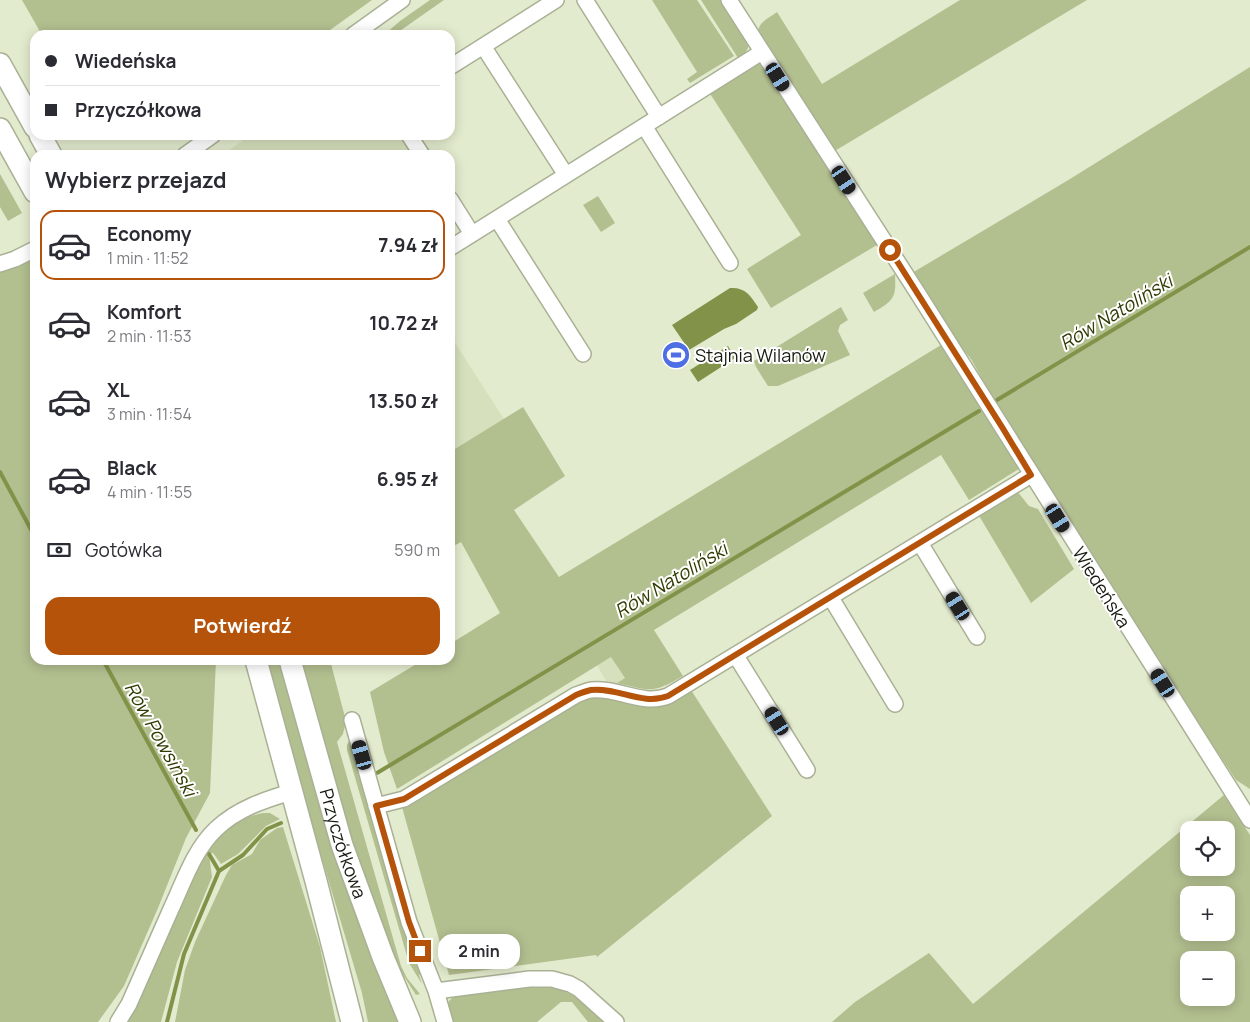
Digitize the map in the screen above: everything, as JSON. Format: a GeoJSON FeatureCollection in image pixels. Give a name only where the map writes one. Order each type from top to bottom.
{"type":"FeatureCollection","features":[{"type":"Feature","properties":{"kind":"main road"},"geometry":{"type":"LineString","coordinates":[[0,64],[30,118]]}},
{"type":"Feature","properties":{"kind":"main road"},"geometry":{"type":"LineString","coordinates":[[0,129],[30,183]]}},
{"type":"Feature","properties":{"kind":"main road","name":"Przyczółkowa"},"geometry":{"type":"LineString","coordinates":[[257,665],[352,1022]]}},
{"type":"Feature","properties":{"kind":"main road","name":"Przyczółkowa"},"geometry":{"type":"LineString","coordinates":[[291,665],[342,845],[383,957],[410,1022]]}},
{"type":"Feature","properties":{"kind":"street"},"geometry":{"type":"LineString","coordinates":[[360,30],[402,0]]}},
{"type":"Feature","properties":{"kind":"street"},"geometry":{"type":"LineString","coordinates":[[455,64],[556,0]]}},
{"type":"Feature","properties":{"kind":"street"},"geometry":{"type":"LineString","coordinates":[[585,0],[659,117]]}},
{"type":"Feature","properties":{"kind":"street","name":"Wiedeńska"},"geometry":{"type":"LineString","coordinates":[[729,0],[939,326],[1031,475],[1250,820]]}},
{"type":"Feature","properties":{"kind":"street"},"geometry":{"type":"LineString","coordinates":[[483,46],[566,175]]}},
{"type":"Feature","properties":{"kind":"street"},"geometry":{"type":"LineString","coordinates":[[455,245],[762,52]]}},
{"type":"Feature","properties":{"kind":"street"},"geometry":{"type":"LineString","coordinates":[[644,126],[730,263]]}},
{"type":"Feature","properties":{"kind":"street"},"geometry":{"type":"LineString","coordinates":[[192,150],[207,140]]}},
{"type":"Feature","properties":{"kind":"street"},"geometry":{"type":"LineString","coordinates":[[455,207],[472,234]]}},
{"type":"Feature","properties":{"kind":"street"},"geometry":{"type":"LineString","coordinates":[[497,219],[583,354]]}},
{"type":"Feature","properties":{"kind":"street"},"geometry":{"type":"LineString","coordinates":[[0,264],[30,252]]}},
{"type":"Feature","properties":{"kind":"street"},"geometry":{"type":"LineString","coordinates":[[376,806],[404,799],[576,695],[590,690],[604,690],[647,700],[659,700],[668,696],[1031,475]]}},
{"type":"Feature","properties":{"kind":"street"},"geometry":{"type":"LineString","coordinates":[[920,543],[977,637]]}},
{"type":"Feature","properties":{"kind":"street"},"geometry":{"type":"LineString","coordinates":[[831,598],[895,704]]}},
{"type":"Feature","properties":{"kind":"street"},"geometry":{"type":"LineString","coordinates":[[736,656],[807,770]]}},
{"type":"Feature","properties":{"kind":"street"},"geometry":{"type":"LineString","coordinates":[[352,720],[412,930],[436,991],[445,1022]]}},
{"type":"Feature","properties":{"kind":"street"},"geometry":{"type":"LineString","coordinates":[[118,1022],[129,1004],[192,862],[206,840],[226,821],[243,810],[259,802],[291,792]]}},
{"type":"Feature","properties":{"kind":"street"},"geometry":{"type":"LineString","coordinates":[[436,991],[529,979],[552,979],[570,984],[579,989],[616,1022]]}},
{"type":"Feature","properties":{"kind":"shaded area"},"geometry":{"type":"Polygon","coordinates":[[[22,0],[372,0],[330,30],[39,30],[22,0]]]}},
{"type":"Feature","properties":{"kind":"shaded area"},"geometry":{"type":"Polygon","coordinates":[[[430,0],[444,0],[401,30],[390,30],[430,0]]]}},
{"type":"Feature","properties":{"kind":"shaded area"},"geometry":{"type":"Polygon","coordinates":[[[652,0],[697,0],[734,56],[690,83],[687,79],[697,72],[652,0]]]}},
{"type":"Feature","properties":{"kind":"shaded area"},"geometry":{"type":"Polygon","coordinates":[[[701,0],[722,0],[740,27],[747,38],[748,47],[746,52],[738,58],[701,0]]]}},
{"type":"Feature","properties":{"kind":"shaded area"},"geometry":{"type":"Polygon","coordinates":[[[960,0],[1087,0],[833,152],[758,33],[762,23],[777,12],[822,84],[960,0]]]}},
{"type":"Feature","properties":{"kind":"shaded area"},"geometry":{"type":"Polygon","coordinates":[[[757,63],[763,65],[877,245],[771,308],[747,269],[801,235],[709,92],[757,63]]]}},
{"type":"Feature","properties":{"kind":"shaded area"},"geometry":{"type":"Polygon","coordinates":[[[1250,67],[1250,789],[1236,780],[1124,610],[971,359],[951,335],[912,273],[1070,179],[1250,67]]]}},
{"type":"Feature","properties":{"kind":"shaded area"},"geometry":{"type":"Polygon","coordinates":[[[244,140],[405,140],[411,150],[229,150],[244,140]]]}},
{"type":"Feature","properties":{"kind":"shaded area"},"geometry":{"type":"Polygon","coordinates":[[[0,174],[22,213],[8,221],[0,207],[0,174]]]}},
{"type":"Feature","properties":{"kind":"shaded area"},"geometry":{"type":"Polygon","coordinates":[[[598,196],[615,223],[601,232],[583,205],[598,196]]]}},
{"type":"Feature","properties":{"kind":"shaded area"},"geometry":{"type":"Polygon","coordinates":[[[30,257],[30,665],[216,665],[210,793],[186,838],[124,986],[98,1022],[0,1022],[0,270],[30,257]]]}},
{"type":"Feature","properties":{"kind":"shaded area"},"geometry":{"type":"Polygon","coordinates":[[[895,274],[893,297],[874,312],[863,293],[895,274]]]}},
{"type":"Feature","properties":{"kind":"shaded area"},"geometry":{"type":"Polygon","coordinates":[[[730,288],[740,289],[747,293],[758,307],[757,310],[689,350],[672,325],[730,288]]]}},
{"type":"Feature","properties":{"kind":"shaded area"},"geometry":{"type":"Polygon","coordinates":[[[841,307],[848,320],[840,325],[838,331],[850,355],[778,386],[768,386],[754,361],[841,307]]]}},
{"type":"Feature","properties":{"kind":"shaded area"},"geometry":{"type":"Polygon","coordinates":[[[455,343],[504,419],[455,449],[455,343]]]}},
{"type":"Feature","properties":{"kind":"shaded area"},"geometry":{"type":"Polygon","coordinates":[[[941,345],[947,349],[961,371],[970,391],[1019,469],[969,500],[941,455],[654,630],[683,676],[664,686],[651,689],[617,683],[625,678],[611,657],[397,789],[384,752],[370,692],[415,665],[455,665],[455,641],[500,613],[461,542],[455,545],[455,449],[523,407],[565,476],[514,510],[559,577],[941,345]]]}},
{"type":"Feature","properties":{"kind":"shaded area"},"geometry":{"type":"Polygon","coordinates":[[[728,346],[735,358],[698,382],[690,370],[728,346]]]}},
{"type":"Feature","properties":{"kind":"shaded area"},"geometry":{"type":"Polygon","coordinates":[[[1017,491],[1029,506],[1038,509],[1074,569],[1031,603],[978,514],[1017,491]]]}},
{"type":"Feature","properties":{"kind":"shaded area"},"geometry":{"type":"Polygon","coordinates":[[[612,657],[625,678],[617,683],[606,681],[597,665],[612,657]]]}},
{"type":"Feature","properties":{"kind":"shaded area"},"geometry":{"type":"Polygon","coordinates":[[[264,665],[284,665],[401,1022],[368,1022],[362,993],[264,665]]]}},
{"type":"Feature","properties":{"kind":"shaded area"},"geometry":{"type":"Polygon","coordinates":[[[300,665],[331,665],[346,721],[343,734],[337,742],[401,966],[407,978],[420,994],[416,995],[398,967],[360,871],[300,665]]]}},
{"type":"Feature","properties":{"kind":"shaded area"},"geometry":{"type":"Polygon","coordinates":[[[691,690],[772,816],[597,957],[596,955],[449,975],[402,807],[588,696],[691,690]]]}},
{"type":"Feature","properties":{"kind":"shaded area"},"geometry":{"type":"Polygon","coordinates":[[[351,736],[424,973],[419,975],[422,984],[409,963],[347,750],[351,736]]]}},
{"type":"Feature","properties":{"kind":"shaded area"},"geometry":{"type":"Polygon","coordinates":[[[1224,795],[1250,835],[1250,1022],[832,1022],[855,1002],[929,953],[973,1004],[1180,832],[1180,876],[1235,876],[1235,821],[1193,821],[1224,795]]]}},
{"type":"Feature","properties":{"kind":"shaded area"},"geometry":{"type":"Polygon","coordinates":[[[270,813],[280,819],[266,826],[238,854],[221,864],[213,853],[209,854],[212,877],[177,962],[161,1022],[126,1022],[209,847],[222,833],[236,823],[253,815],[270,813]]]}},
{"type":"Feature","properties":{"kind":"shaded area"},"geometry":{"type":"Polygon","coordinates":[[[283,827],[320,947],[336,1022],[175,1022],[185,970],[195,942],[226,875],[232,865],[252,854],[260,840],[277,828],[283,827]]]}},
{"type":"Feature","properties":{"kind":"shaded area"},"geometry":{"type":"Polygon","coordinates":[[[526,984],[552,987],[570,994],[604,1022],[588,1022],[572,1002],[561,1002],[537,1022],[452,1022],[447,1009],[449,1001],[457,993],[526,984]]]}},
{"type":"Feature","properties":{"kind":"waterway","name":"Rów Natoliński"},"geometry":{"type":"LineString","coordinates":[[997,400],[1250,247]]}},
{"type":"Feature","properties":{"kind":"waterway","name":"Rów Natoliński"},"geometry":{"type":"LineString","coordinates":[[377,773],[979,411]]}},
{"type":"Feature","properties":{"kind":"waterway","name":"Rów Powsiński"},"geometry":{"type":"LineString","coordinates":[[0,472],[30,528]]}},
{"type":"Feature","properties":{"kind":"waterway","name":"Rów Powsiński"},"geometry":{"type":"LineString","coordinates":[[106,665],[196,830]]}},
{"type":"Feature","properties":{"kind":"waterway","name":"Rów Natoliński"},"geometry":{"type":"LineString","coordinates":[[167,1022],[184,954],[219,871],[243,855],[267,829],[281,823]]}},
{"type":"Feature","properties":{"kind":"waterway"},"geometry":{"type":"LineString","coordinates":[[209,854],[219,871]]}},
{"type":"Feature","properties":{"kind":"place","name":"Stajnia Wilanów"},"geometry":{"type":"Point","coordinates":[676,355]}},
{"type":"Feature","properties":{"kind":"route"},"geometry":{"type":"LineString","coordinates":[[420,951],[409,922],[376,806],[404,799],[576,695],[590,690],[604,690],[647,700],[659,700],[668,696],[1031,475],[890,250]]}}]}
